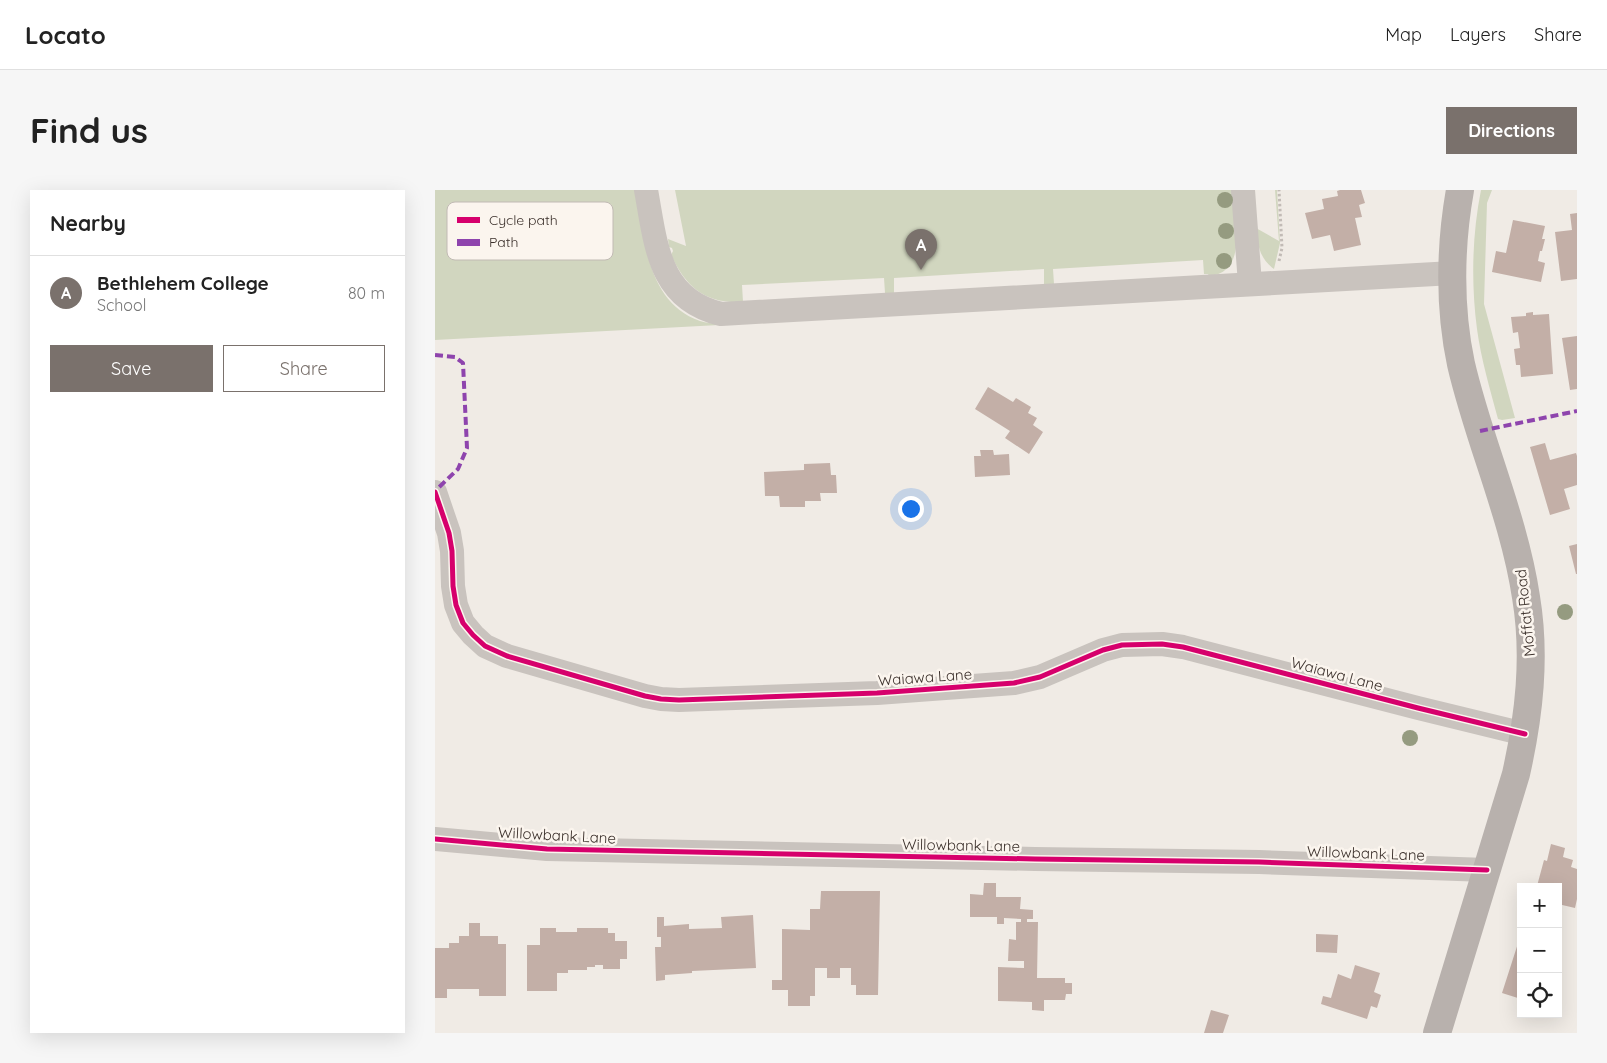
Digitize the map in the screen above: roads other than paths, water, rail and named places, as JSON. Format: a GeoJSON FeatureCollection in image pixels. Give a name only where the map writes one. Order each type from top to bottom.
{"type":"FeatureCollection","features":[{"type":"Feature","properties":{"kind":"main road","name":"Moffat Road"},"geometry":{"type":"LineString","coordinates":[[1437,1033],[1516,774],[1525,734],[1529,704],[1531,658],[1527,598],[1511,529],[1461,363],[1455,325],[1453,273],[1457,207],[1460,190]]}},
{"type":"Feature","properties":{"kind":"street"},"geometry":{"type":"LineString","coordinates":[[646,190],[655,238],[664,269],[670,281],[679,292],[698,306],[721,314],[1453,273]]}},
{"type":"Feature","properties":{"kind":"street"},"geometry":{"type":"LineString","coordinates":[[1243,190],[1249,284]]}},
{"type":"Feature","properties":{"kind":"street","name":"Waiawa Lane"},"geometry":{"type":"LineString","coordinates":[[435,492],[439,514],[449,533],[456,605],[463,623],[473,635],[485,646],[507,656],[661,700],[877,693],[1014,683],[1040,677],[1103,650],[1122,645],[1143,643],[1183,647],[1525,734]]}},
{"type":"Feature","properties":{"kind":"street","name":"Willowbank Lane"},"geometry":{"type":"LineString","coordinates":[[435,838],[547,849],[1259,862],[1487,870]]}},
{"type":"Feature","properties":{"kind":"place","name":"Bethlehem College"},"geometry":{"type":"Point","coordinates":[921,270]}}]}
